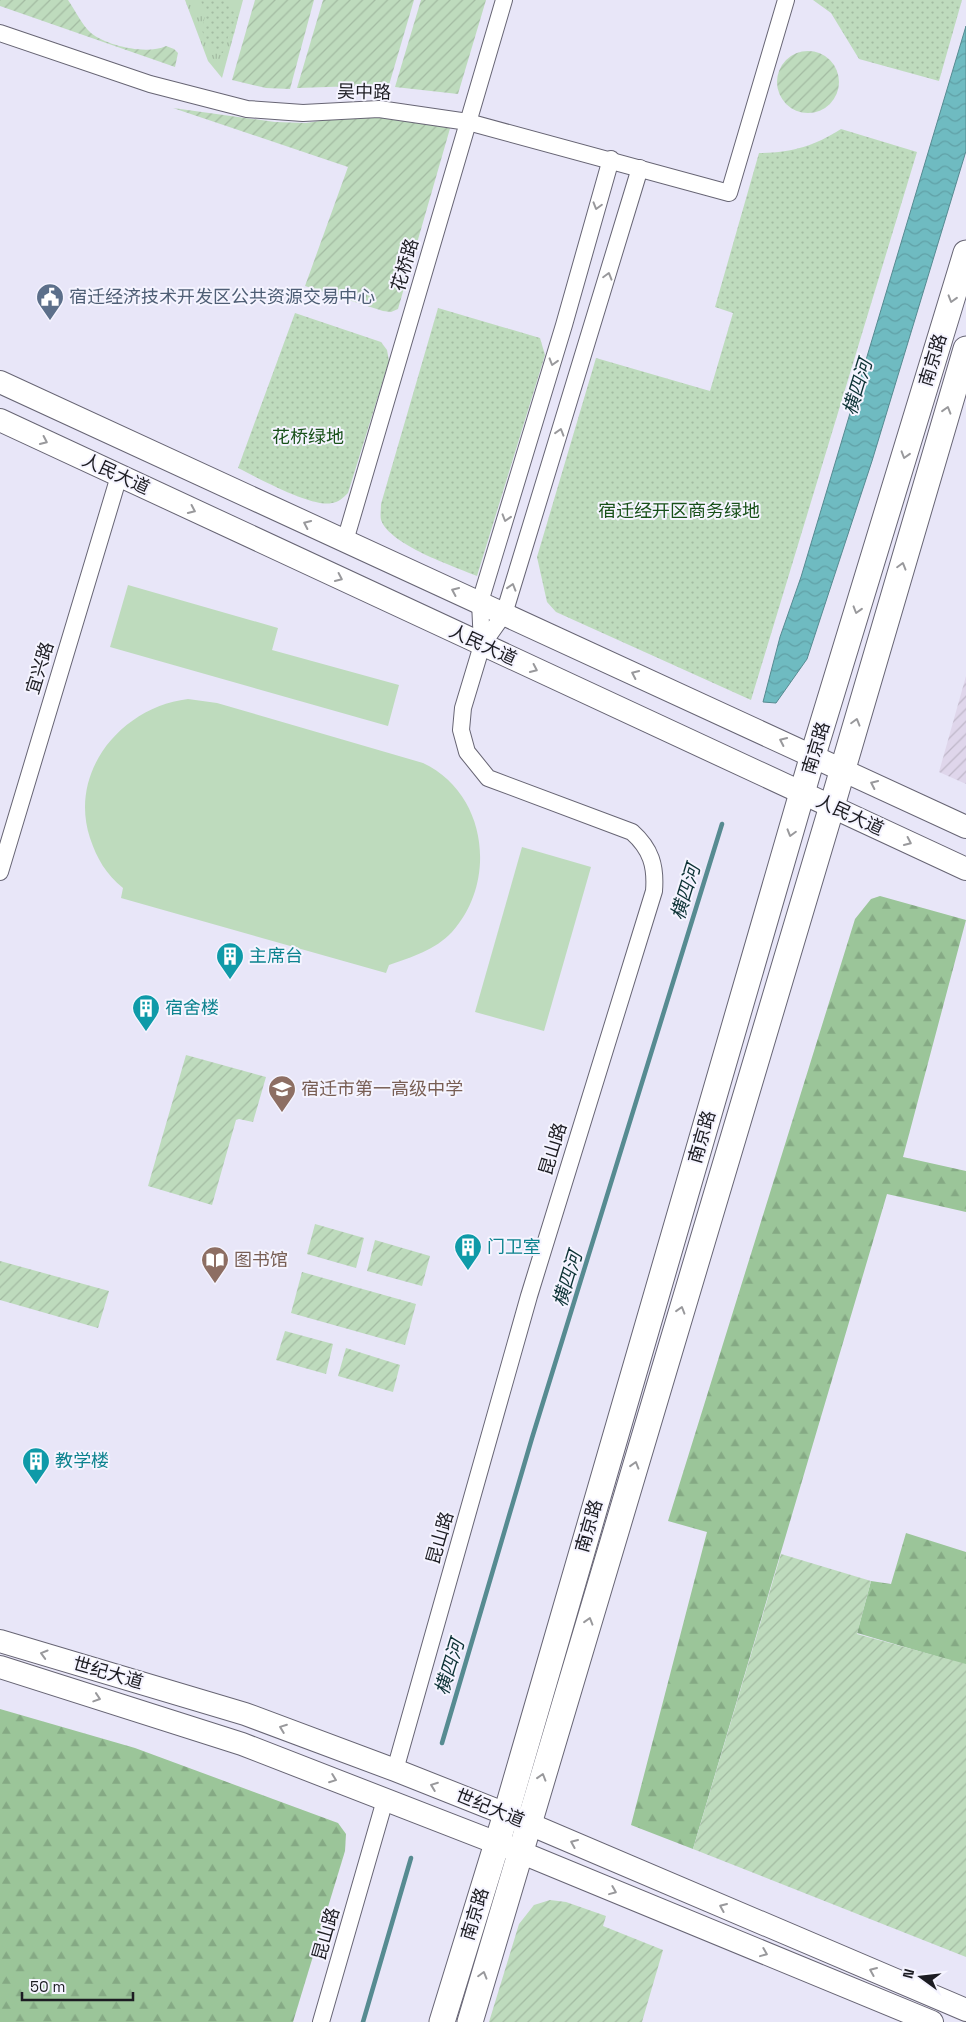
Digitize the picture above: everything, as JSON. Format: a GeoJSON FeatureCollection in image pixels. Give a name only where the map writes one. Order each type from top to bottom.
{"type":"FeatureCollection","features":[{"type":"Feature","properties":{"kind":"main road","name":"南京路"},"geometry":{"type":"LineString","coordinates":[[442,2022],[506,1814],[802,792],[966,252]]}},
{"type":"Feature","properties":{"kind":"main road","name":"南京路"},"geometry":{"type":"LineString","coordinates":[[470,2022],[966,349]]}},
{"type":"Feature","properties":{"kind":"street","name":"花桥路"},"geometry":{"type":"LineString","coordinates":[[345,541],[504,0]]}},
{"type":"Feature","properties":{"kind":"street","name":"吴中路"},"geometry":{"type":"LineString","coordinates":[[0,33],[150,84],[247,109],[303,113],[352,109],[379,110],[468,122],[611,159],[729,193],[786,0]]}},
{"type":"Feature","properties":{"kind":"street"},"geometry":{"type":"LineString","coordinates":[[482,646],[480,602],[564,325],[611,159]]}},
{"type":"Feature","properties":{"kind":"street"},"geometry":{"type":"LineString","coordinates":[[482,646],[504,614],[640,168]]}},
{"type":"Feature","properties":{"kind":"street","name":"人民大道"},"geometry":{"type":"LineString","coordinates":[[0,382],[966,827]]}},
{"type":"Feature","properties":{"kind":"street","name":"人民大道"},"geometry":{"type":"LineString","coordinates":[[0,420],[482,646],[966,869]]}},
{"type":"Feature","properties":{"kind":"street","name":"宜兴路"},"geometry":{"type":"LineString","coordinates":[[0,872],[119,476]]}},
{"type":"Feature","properties":{"kind":"street","name":"昆山路"},"geometry":{"type":"LineString","coordinates":[[395,1770],[529,1296],[654,891],[655,874],[652,857],[642,841],[632,832],[488,778],[476,765],[467,752],[461,730],[463,708],[482,646]]}},
{"type":"Feature","properties":{"kind":"street","name":"世纪大道"},"geometry":{"type":"LineString","coordinates":[[0,1641],[245,1714],[395,1770],[506,1814],[966,2010]]}},
{"type":"Feature","properties":{"kind":"street","name":"世纪大道"},"geometry":{"type":"LineString","coordinates":[[0,1667],[242,1744],[520,1852],[932,2022]]}},
{"type":"Feature","properties":{"kind":"street","name":"昆山路"},"geometry":{"type":"LineString","coordinates":[[321,2022],[385,1800]]}},
{"type":"Feature","properties":{"kind":"shaded area"},"geometry":{"type":"Polygon","coordinates":[[[966,676],[966,784],[939,772],[966,676]]]}},
{"type":"Feature","properties":{"kind":"green space"},"geometry":{"type":"Polygon","coordinates":[[[0,0],[68,0],[85,26],[98,38],[127,48],[149,50],[166,46],[174,49],[178,53],[175,67],[0,6],[0,0]]]}},
{"type":"Feature","properties":{"kind":"green space"},"geometry":{"type":"Polygon","coordinates":[[[185,0],[243,0],[222,78],[208,61],[185,0]]]}},
{"type":"Feature","properties":{"kind":"green space"},"geometry":{"type":"Polygon","coordinates":[[[200,0],[231,0],[230,7],[238,17],[234,34],[229,34],[223,53],[212,51],[202,31],[206,10],[200,0]]]}},
{"type":"Feature","properties":{"kind":"green space"},"geometry":{"type":"Polygon","coordinates":[[[255,0],[314,0],[290,89],[266,88],[232,80],[255,0]]]}},
{"type":"Feature","properties":{"kind":"green space"},"geometry":{"type":"Polygon","coordinates":[[[323,0],[414,0],[389,85],[297,88],[323,0]]]}},
{"type":"Feature","properties":{"kind":"green space"},"geometry":{"type":"Polygon","coordinates":[[[421,0],[486,0],[458,94],[395,87],[421,0]]]}},
{"type":"Feature","properties":{"kind":"green space"},"geometry":{"type":"Polygon","coordinates":[[[813,0],[962,0],[939,81],[859,59],[831,13],[813,0]]]}},
{"type":"Feature","properties":{"kind":"green space"},"geometry":{"type":"Polygon","coordinates":[[[802,51],[814,51],[826,56],[834,64],[839,76],[839,88],[834,100],[826,108],[814,113],[802,113],[790,108],[782,100],[777,88],[777,76],[782,64],[790,56],[802,51]]]}},
{"type":"Feature","properties":{"kind":"green space"},"geometry":{"type":"Polygon","coordinates":[[[173,108],[275,122],[306,123],[365,114],[451,125],[398,309],[391,312],[383,311],[305,286],[348,167],[173,108]]]}},
{"type":"Feature","properties":{"kind":"green space","name":"宿迁经开区商务绿地"},"geometry":{"type":"Polygon","coordinates":[[[841,129],[917,152],[751,700],[556,612],[547,602],[537,557],[596,358],[710,391],[733,313],[715,307],[759,153],[792,150],[812,144],[841,129]]]}},
{"type":"Feature","properties":{"kind":"green space"},"geometry":{"type":"Polygon","coordinates":[[[438,308],[540,338],[545,355],[477,576],[423,554],[409,546],[396,538],[381,520],[381,504],[438,308]]]}},
{"type":"Feature","properties":{"kind":"green space","name":"花桥绿地"},"geometry":{"type":"Polygon","coordinates":[[[295,313],[381,342],[387,350],[389,361],[348,493],[339,501],[332,503],[312,501],[299,497],[238,468],[295,313]]]}},
{"type":"Feature","properties":{"kind":"green space"},"geometry":{"type":"Polygon","coordinates":[[[128,585],[278,628],[272,650],[399,685],[388,726],[110,647],[128,585]]]}},
{"type":"Feature","properties":{"kind":"green space"},"geometry":{"type":"Polygon","coordinates":[[[188,699],[217,703],[423,763],[445,777],[461,795],[472,816],[479,840],[480,864],[476,888],[467,911],[452,932],[431,948],[389,965],[386,973],[121,898],[123,888],[103,866],[90,838],[85,813],[87,789],[94,767],[106,746],[122,729],[142,715],[164,705],[188,699]]]}},
{"type":"Feature","properties":{"kind":"green space"},"geometry":{"type":"Polygon","coordinates":[[[522,847],[591,867],[544,1031],[475,1012],[522,847]]]}},
{"type":"Feature","properties":{"kind":"green space"},"geometry":{"type":"Polygon","coordinates":[[[880,896],[966,920],[903,1157],[966,1171],[966,1212],[887,1194],[693,1849],[631,1825],[707,1532],[668,1521],[855,919],[871,899],[880,896]]]}},
{"type":"Feature","properties":{"kind":"green space"},"geometry":{"type":"Polygon","coordinates":[[[186,1055],[266,1077],[253,1122],[236,1120],[212,1205],[148,1186],[186,1055]]]}},
{"type":"Feature","properties":{"kind":"green space"},"geometry":{"type":"Polygon","coordinates":[[[315,1224],[364,1238],[356,1268],[307,1254],[315,1224]]]}},
{"type":"Feature","properties":{"kind":"green space"},"geometry":{"type":"Polygon","coordinates":[[[375,1240],[430,1256],[422,1286],[367,1271],[375,1240]]]}},
{"type":"Feature","properties":{"kind":"green space"},"geometry":{"type":"Polygon","coordinates":[[[0,1261],[109,1291],[98,1328],[0,1300],[0,1261]]]}},
{"type":"Feature","properties":{"kind":"green space"},"geometry":{"type":"Polygon","coordinates":[[[302,1272],[416,1304],[405,1345],[291,1313],[302,1272]]]}},
{"type":"Feature","properties":{"kind":"green space"},"geometry":{"type":"Polygon","coordinates":[[[285,1331],[333,1344],[326,1374],[276,1360],[285,1331]]]}},
{"type":"Feature","properties":{"kind":"green space"},"geometry":{"type":"Polygon","coordinates":[[[346,1348],[400,1365],[393,1392],[338,1376],[346,1348]]]}},
{"type":"Feature","properties":{"kind":"green space"},"geometry":{"type":"Polygon","coordinates":[[[906,1533],[966,1552],[966,1665],[857,1633],[871,1581],[891,1584],[906,1533]]]}},
{"type":"Feature","properties":{"kind":"green space"},"geometry":{"type":"Polygon","coordinates":[[[781,1554],[871,1581],[857,1634],[966,1664],[966,1957],[693,1849],[781,1554]]]}},
{"type":"Feature","properties":{"kind":"green space"},"geometry":{"type":"Polygon","coordinates":[[[0,1709],[135,1748],[338,1823],[346,1834],[345,1851],[293,2022],[0,2022],[0,1709]]]}},
{"type":"Feature","properties":{"kind":"green space"},"geometry":{"type":"Polygon","coordinates":[[[550,1900],[566,1902],[606,1916],[603,1926],[663,1950],[642,2022],[489,2022],[519,1924],[534,1905],[550,1900]]]}},
{"type":"Feature","properties":{"kind":"water"},"geometry":{"type":"Polygon","coordinates":[[[966,26],[966,151],[872,461],[807,659],[776,703],[763,702],[780,637],[801,577],[966,26]]]}},
{"type":"Feature","properties":{"kind":"waterway","name":"横四河"},"geometry":{"type":"LineString","coordinates":[[442,1743],[532,1438],[722,824]]}},
{"type":"Feature","properties":{"kind":"waterway","name":"横四河"},"geometry":{"type":"LineString","coordinates":[[363,2022],[411,1858]]}},
{"type":"Feature","properties":{"kind":"place","name":"宿迁经济技术开发区公共资源交易中心"},"geometry":{"type":"Point","coordinates":[50,321]}},
{"type":"Feature","properties":{"kind":"place","name":"主席台"},"geometry":{"type":"Point","coordinates":[230,980]}},
{"type":"Feature","properties":{"kind":"place","name":"宿舍楼"},"geometry":{"type":"Point","coordinates":[146,1032]}},
{"type":"Feature","properties":{"kind":"place","name":"宿迁市第一高级中学"},"geometry":{"type":"Point","coordinates":[282,1113]}},
{"type":"Feature","properties":{"kind":"place","name":"门卫室"},"geometry":{"type":"Point","coordinates":[468,1271]}},
{"type":"Feature","properties":{"kind":"place","name":"图书馆"},"geometry":{"type":"Point","coordinates":[215,1284]}},
{"type":"Feature","properties":{"kind":"place","name":"教学楼"},"geometry":{"type":"Point","coordinates":[36,1485]}}]}
